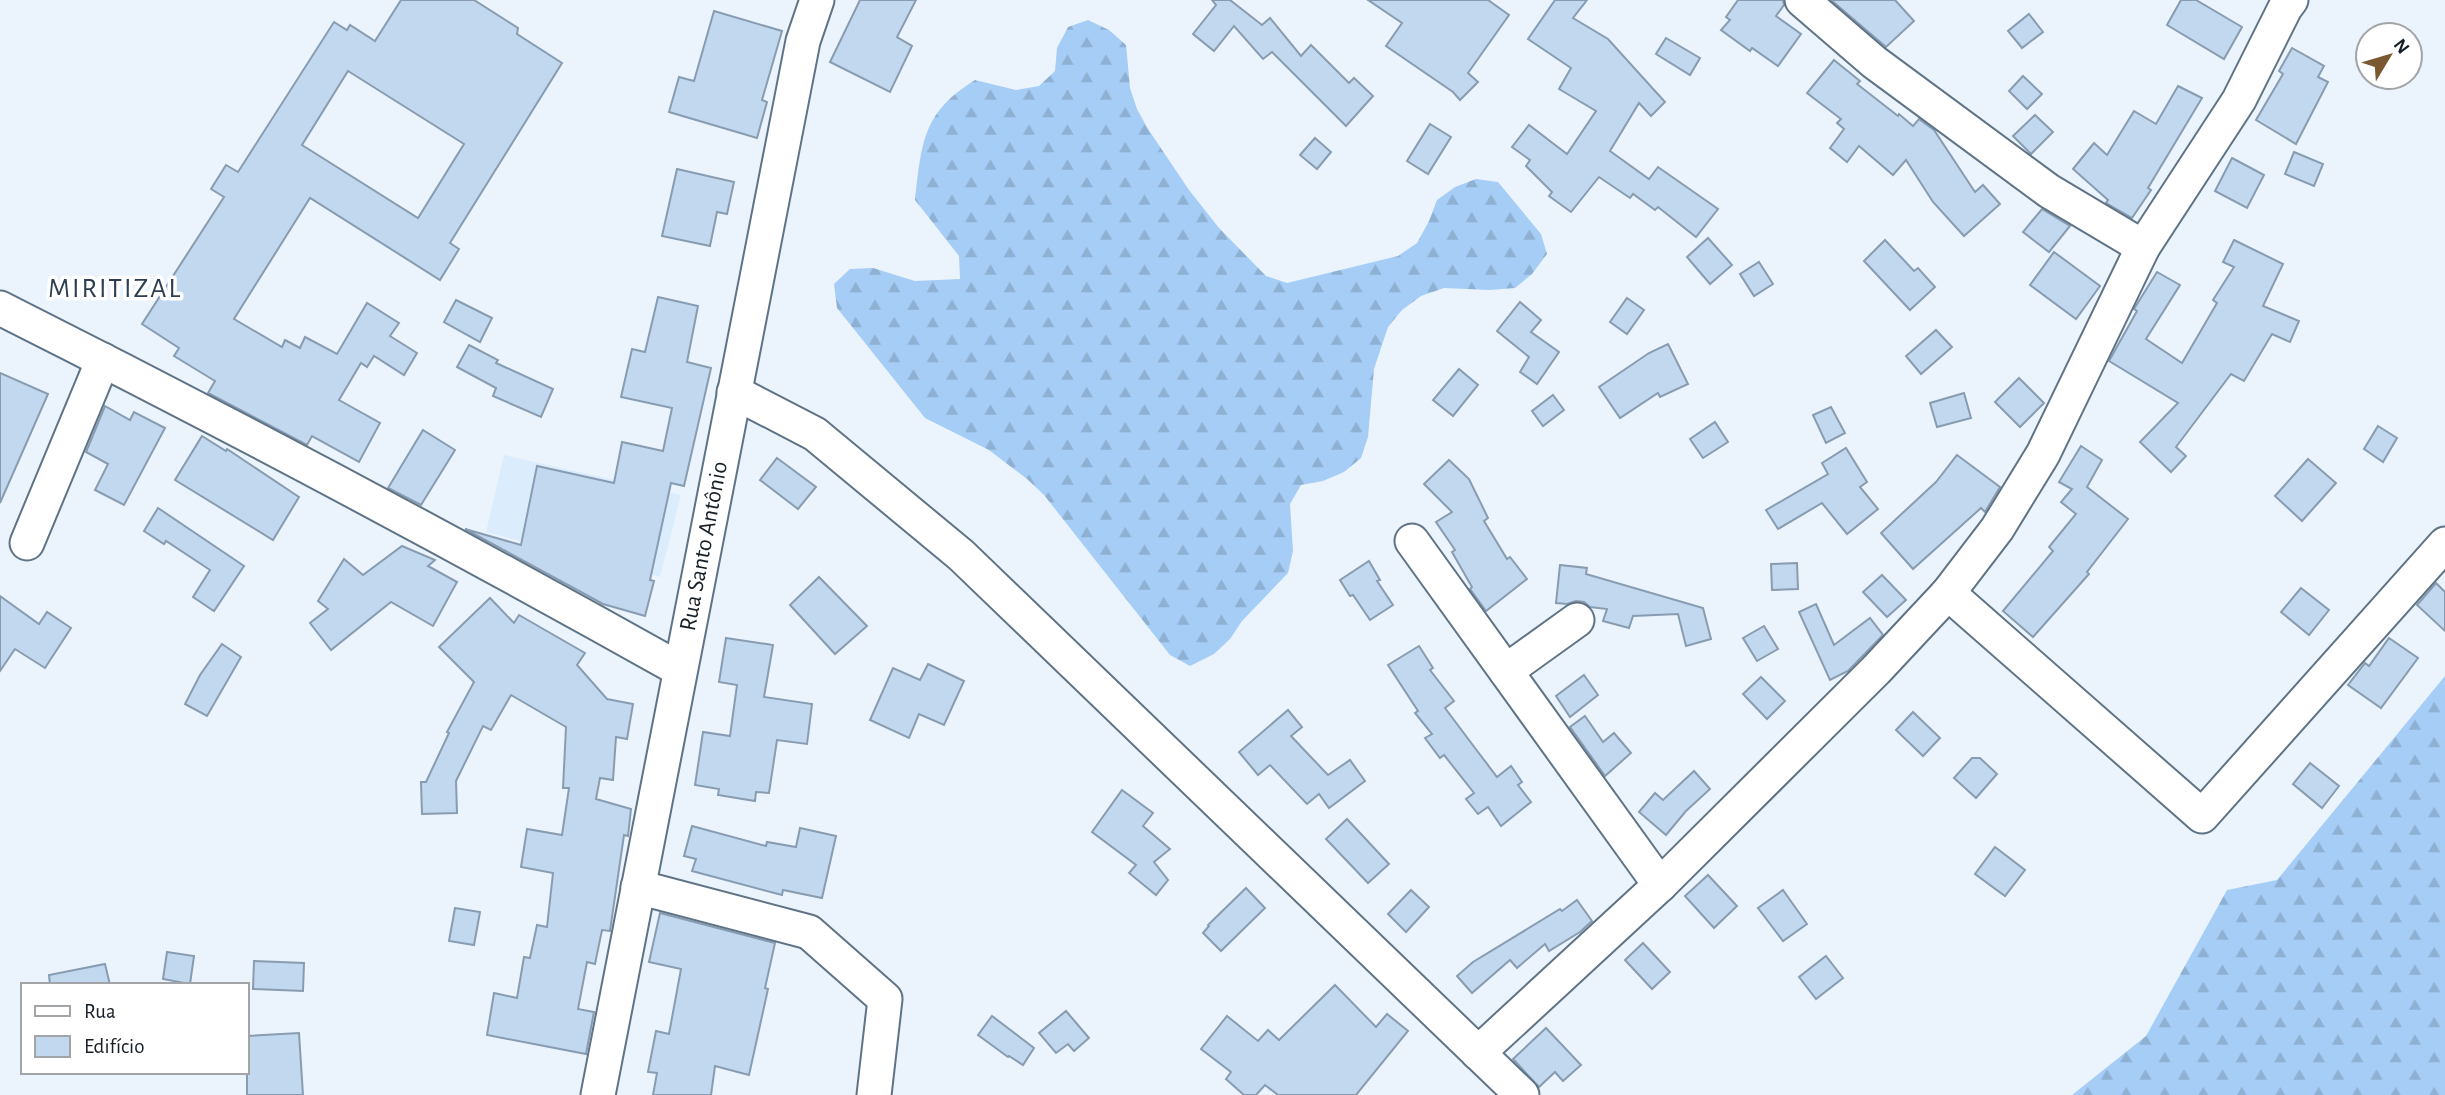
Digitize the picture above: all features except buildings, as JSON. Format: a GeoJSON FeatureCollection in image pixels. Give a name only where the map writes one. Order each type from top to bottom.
{"type":"FeatureCollection","features":[{"type":"Feature","properties":{"kind":"street","name":"Rua Santo Antônio"},"geometry":{"type":"LineString","coordinates":[[598,1095],[803,41],[817,0]]}},
{"type":"Feature","properties":{"kind":"street"},"geometry":{"type":"LineString","coordinates":[[1802,0],[1874,62],[2049,191],[2143,247]]}},
{"type":"Feature","properties":{"kind":"street"},"geometry":{"type":"LineString","coordinates":[[1478,1053],[1660,885],[1876,670],[1948,593],[1997,529],[2043,454],[2143,247],[2239,100],[2291,0]]}},
{"type":"Feature","properties":{"kind":"street"},"geometry":{"type":"LineString","coordinates":[[0,308],[490,562],[679,669]]}},
{"type":"Feature","properties":{"kind":"street"},"geometry":{"type":"LineString","coordinates":[[27,543],[103,360]]}},
{"type":"Feature","properties":{"kind":"street"},"geometry":{"type":"LineString","coordinates":[[734,392],[815,434],[961,555],[1522,1095]]}},
{"type":"Feature","properties":{"kind":"street"},"geometry":{"type":"LineString","coordinates":[[1412,541],[1660,885]]}},
{"type":"Feature","properties":{"kind":"street"},"geometry":{"type":"LineString","coordinates":[[1948,593],[2202,816],[2445,544]]}},
{"type":"Feature","properties":{"kind":"street"},"geometry":{"type":"LineString","coordinates":[[1506,671],[1577,620]]}},
{"type":"Feature","properties":{"kind":"street"},"geometry":{"type":"LineString","coordinates":[[638,887],[809,932],[819,940],[885,999],[874,1095]]}},
{"type":"Feature","properties":{"kind":"shaded area"},"geometry":{"type":"Polygon","coordinates":[[[504,455],[681,495],[660,577],[486,532],[504,455]]]}},
{"type":"Feature","properties":{"kind":"green space"},"geometry":{"type":"Polygon","coordinates":[[[1088,20],[1109,30],[1126,45],[1130,88],[1148,129],[1189,190],[1219,228],[1266,276],[1287,283],[1398,256],[1417,243],[1437,200],[1455,187],[1476,179],[1498,182],[1541,234],[1547,254],[1532,274],[1515,288],[1444,288],[1421,296],[1402,310],[1388,327],[1374,369],[1368,437],[1361,458],[1344,472],[1323,481],[1301,485],[1290,504],[1293,551],[1288,573],[1242,621],[1230,639],[1214,654],[1190,666],[1170,655],[1044,495],[989,450],[925,418],[837,308],[834,284],[850,269],[873,268],[915,281],[960,279],[959,256],[915,200],[923,145],[928,131],[944,105],[975,80],[1016,90],[1039,86],[1055,71],[1057,48],[1068,27],[1088,20]]]}},
{"type":"Feature","properties":{"kind":"green space"},"geometry":{"type":"Polygon","coordinates":[[[2445,676],[2445,1095],[2072,1095],[2146,1036],[2227,890],[2277,880],[2445,676]]]}},
{"type":"Feature","properties":{"kind":"district","name":"MIRITIZAL"},"geometry":{"type":"Point","coordinates":[115,287]}}]}
